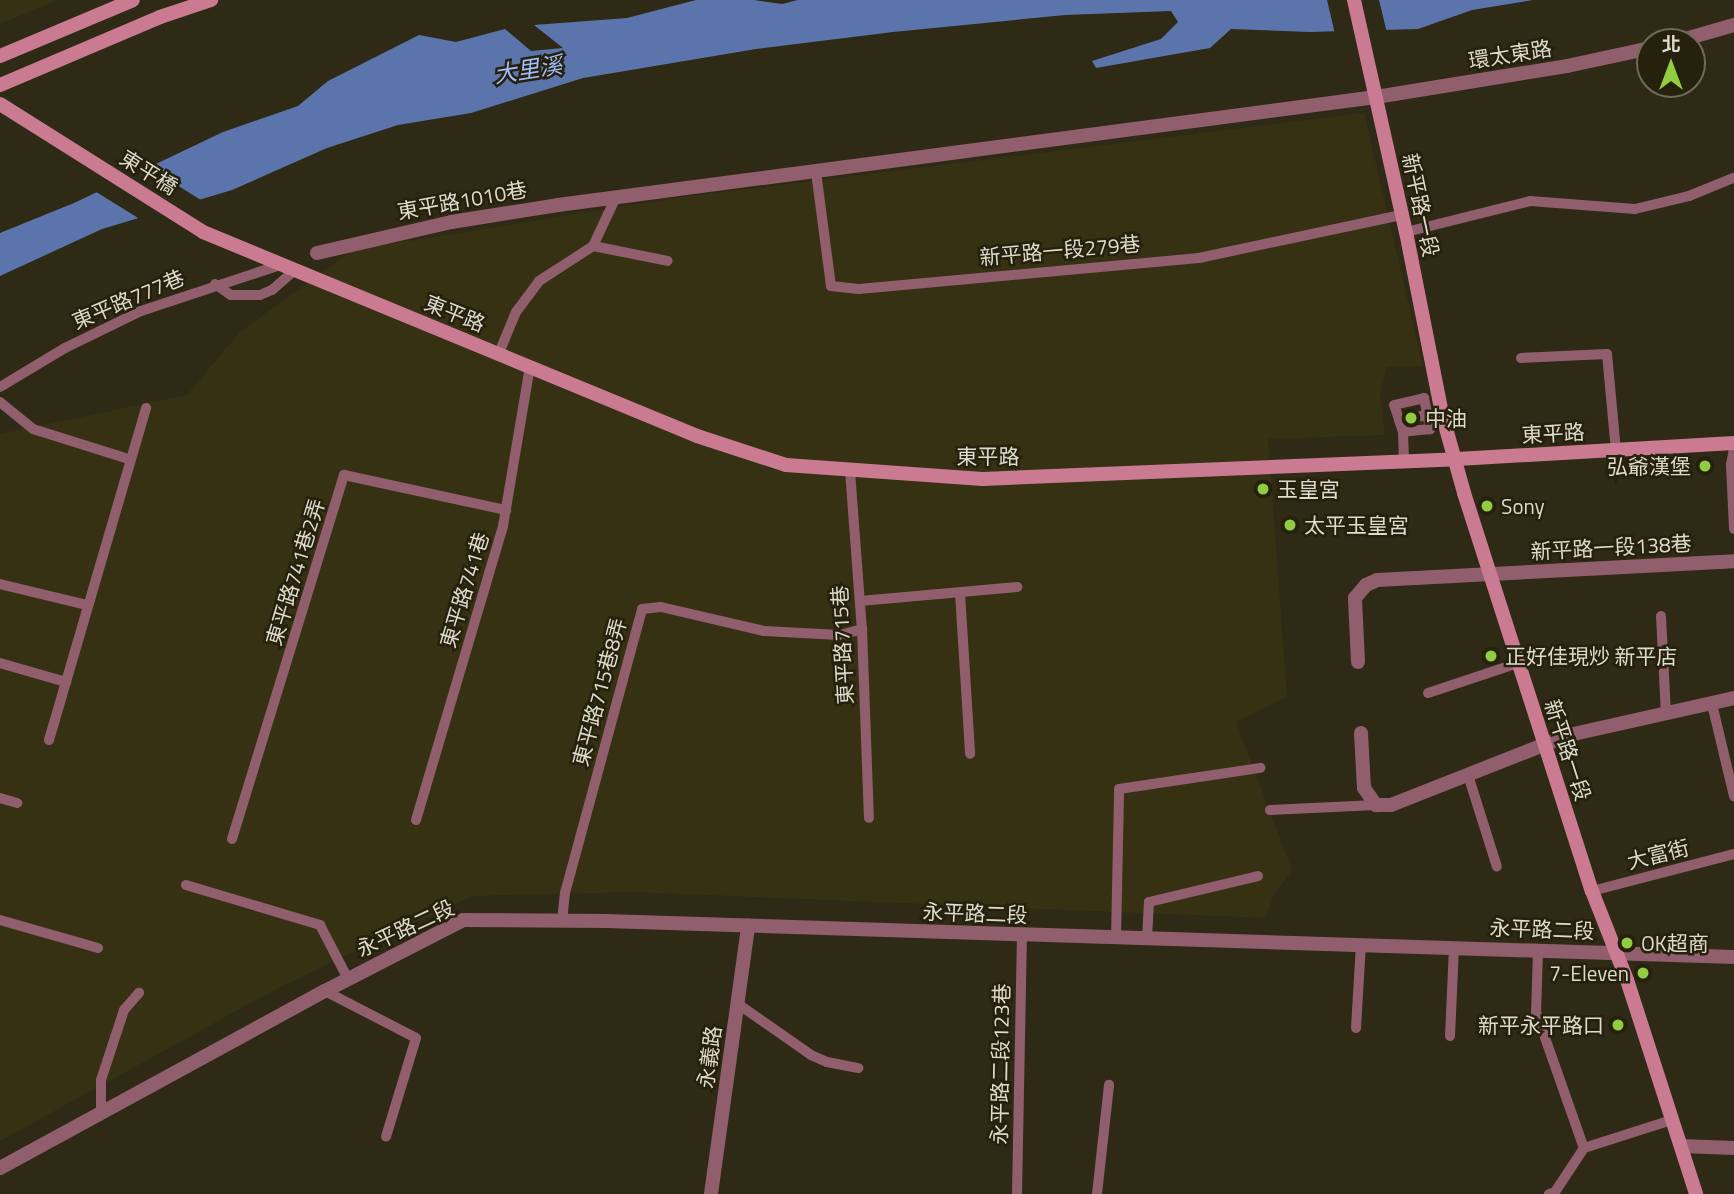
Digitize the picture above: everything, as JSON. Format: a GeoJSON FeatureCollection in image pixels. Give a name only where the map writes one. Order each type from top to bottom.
{"type":"FeatureCollection","features":[{"type":"Feature","properties":{"kind":"street"},"geometry":{"type":"LineString","coordinates":[[0,56],[133,0]]}},
{"type":"Feature","properties":{"kind":"street"},"geometry":{"type":"LineString","coordinates":[[0,85],[160,17],[211,0]]}},
{"type":"Feature","properties":{"kind":"street","name":"新平路一段"},"geometry":{"type":"LineString","coordinates":[[1354,0],[1406,232],[1442,414],[1457,459],[1464,493],[1592,891],[1616,953],[1695,1194]]}},
{"type":"Feature","properties":{"kind":"street"},"geometry":{"type":"LineString","coordinates":[[1706,33],[1734,24]]}},
{"type":"Feature","properties":{"kind":"street","name":"環太東路"},"geometry":{"type":"LineString","coordinates":[[816,172],[1376,97],[1567,66],[1636,51]]}},
{"type":"Feature","properties":{"kind":"street","name":"東平橋"},"geometry":{"type":"LineString","coordinates":[[0,104],[203,232],[287,268]]}},
{"type":"Feature","properties":{"kind":"street","name":"東平路1010巷"},"geometry":{"type":"LineString","coordinates":[[317,253],[451,222],[616,197],[816,172]]}},
{"type":"Feature","properties":{"kind":"street","name":"東平路"},"geometry":{"type":"LineString","coordinates":[[287,268],[747,455],[786,465],[983,479],[1457,459],[1734,443]]}},
{"type":"Feature","properties":{"kind":"street","name":"新平路一段138巷"},"geometry":{"type":"LineString","coordinates":[[1358,662],[1356,597],[1366,585],[1377,580],[1734,561]]}},
{"type":"Feature","properties":{"kind":"street"},"geometry":{"type":"LineString","coordinates":[[1361,733],[1362,780],[1376,805],[1404,801],[1569,735],[1734,698]]}},
{"type":"Feature","properties":{"kind":"street","name":"永平路二段"},"geometry":{"type":"LineString","coordinates":[[0,1168],[325,991],[463,920],[748,926],[1734,957]]}},
{"type":"Feature","properties":{"kind":"street","name":"永義路"},"geometry":{"type":"LineString","coordinates":[[711,1194],[748,926]]}},
{"type":"Feature","properties":{"kind":"street"},"geometry":{"type":"LineString","coordinates":[[1681,1146],[1734,1148]]}},
{"type":"Feature","properties":{"kind":"lane","name":"新平路一段279巷"},"geometry":{"type":"LineString","coordinates":[[816,172],[831,286],[859,289],[1199,258],[1402,215]]}},
{"type":"Feature","properties":{"kind":"lane"},"geometry":{"type":"LineString","coordinates":[[1406,232],[1530,201],[1635,209],[1689,196],[1732,178]]}},
{"type":"Feature","properties":{"kind":"lane"},"geometry":{"type":"LineString","coordinates":[[499,354],[516,312],[539,281],[593,246],[616,197]]}},
{"type":"Feature","properties":{"kind":"lane"},"geometry":{"type":"LineString","coordinates":[[593,246],[667,261]]}},
{"type":"Feature","properties":{"kind":"lane"},"geometry":{"type":"LineString","coordinates":[[215,284],[231,295],[260,295],[272,290],[287,268]]}},
{"type":"Feature","properties":{"kind":"lane","name":"東平路777巷"},"geometry":{"type":"LineString","coordinates":[[0,387],[99,330],[215,284],[287,268]]}},
{"type":"Feature","properties":{"kind":"lane"},"geometry":{"type":"LineString","coordinates":[[1521,358],[1607,354],[1616,450]]}},
{"type":"Feature","properties":{"kind":"lane","name":"東平路741巷"},"geometry":{"type":"LineString","coordinates":[[416,820],[506,510],[530,367]]}},
{"type":"Feature","properties":{"kind":"lane"},"geometry":{"type":"LineString","coordinates":[[1403,432],[1430,429],[1423,398],[1394,405],[1403,432],[1404,461]]}},
{"type":"Feature","properties":{"kind":"lane"},"geometry":{"type":"LineString","coordinates":[[0,402],[33,429],[129,460]]}},
{"type":"Feature","properties":{"kind":"lane"},"geometry":{"type":"LineString","coordinates":[[49,740],[146,408]]}},
{"type":"Feature","properties":{"kind":"lane"},"geometry":{"type":"LineString","coordinates":[[1399,420],[1428,415]]}},
{"type":"Feature","properties":{"kind":"lane"},"geometry":{"type":"LineString","coordinates":[[1734,449],[1731,464],[1734,529]]}},
{"type":"Feature","properties":{"kind":"lane","name":"東平路715巷"},"geometry":{"type":"LineString","coordinates":[[850,471],[862,629],[869,818]]}},
{"type":"Feature","properties":{"kind":"lane","name":"東平路741巷2弄"},"geometry":{"type":"LineString","coordinates":[[232,839],[345,475],[506,510]]}},
{"type":"Feature","properties":{"kind":"lane"},"geometry":{"type":"LineString","coordinates":[[0,584],[87,605]]}},
{"type":"Feature","properties":{"kind":"lane"},"geometry":{"type":"LineString","coordinates":[[860,601],[1017,587]]}},
{"type":"Feature","properties":{"kind":"lane"},"geometry":{"type":"LineString","coordinates":[[960,593],[970,754]]}},
{"type":"Feature","properties":{"kind":"lane","name":"東平路715巷8弄"},"geometry":{"type":"LineString","coordinates":[[562,921],[568,879],[642,609],[661,607],[764,631],[840,635],[862,629]]}},
{"type":"Feature","properties":{"kind":"lane"},"geometry":{"type":"LineString","coordinates":[[1661,616],[1666,714]]}},
{"type":"Feature","properties":{"kind":"lane"},"geometry":{"type":"LineString","coordinates":[[0,663],[65,682]]}},
{"type":"Feature","properties":{"kind":"lane"},"geometry":{"type":"LineString","coordinates":[[1428,693],[1518,663]]}},
{"type":"Feature","properties":{"kind":"lane"},"geometry":{"type":"LineString","coordinates":[[1712,704],[1734,796]]}},
{"type":"Feature","properties":{"kind":"lane"},"geometry":{"type":"LineString","coordinates":[[1116,938],[1119,789],[1260,768]]}},
{"type":"Feature","properties":{"kind":"lane"},"geometry":{"type":"LineString","coordinates":[[1468,775],[1497,867]]}},
{"type":"Feature","properties":{"kind":"lane"},"geometry":{"type":"LineString","coordinates":[[0,798],[17,803]]}},
{"type":"Feature","properties":{"kind":"lane"},"geometry":{"type":"LineString","coordinates":[[1269,810],[1376,805]]}},
{"type":"Feature","properties":{"kind":"lane","name":"大富街"},"geometry":{"type":"LineString","coordinates":[[1592,891],[1734,854]]}},
{"type":"Feature","properties":{"kind":"lane"},"geometry":{"type":"LineString","coordinates":[[1147,939],[1149,902],[1258,876]]}},
{"type":"Feature","properties":{"kind":"lane","name":"永平路二段"},"geometry":{"type":"LineString","coordinates":[[186,885],[320,925],[348,979]]}},
{"type":"Feature","properties":{"kind":"lane"},"geometry":{"type":"LineString","coordinates":[[0,920],[98,948]]}},
{"type":"Feature","properties":{"kind":"lane","name":"永平路二段123巷"},"geometry":{"type":"LineString","coordinates":[[1017,1194],[1022,936]]}},
{"type":"Feature","properties":{"kind":"lane"},"geometry":{"type":"LineString","coordinates":[[1356,1028],[1361,945]]}},
{"type":"Feature","properties":{"kind":"lane"},"geometry":{"type":"LineString","coordinates":[[1450,1035],[1454,948]]}},
{"type":"Feature","properties":{"kind":"lane"},"geometry":{"type":"LineString","coordinates":[[1538,950],[1536,1012],[1584,1149]]}},
{"type":"Feature","properties":{"kind":"lane"},"geometry":{"type":"LineString","coordinates":[[325,991],[416,1038],[386,1137]]}},
{"type":"Feature","properties":{"kind":"lane"},"geometry":{"type":"LineString","coordinates":[[101,1115],[101,1080],[124,1010],[139,993]]}},
{"type":"Feature","properties":{"kind":"lane"},"geometry":{"type":"LineString","coordinates":[[737,1004],[811,1055],[827,1062],[858,1068]]}},
{"type":"Feature","properties":{"kind":"lane"},"geometry":{"type":"LineString","coordinates":[[1097,1194],[1109,1085]]}},
{"type":"Feature","properties":{"kind":"lane"},"geometry":{"type":"LineString","coordinates":[[1549,1194],[1555,1192],[1584,1149],[1672,1120]]}},
{"type":"Feature","properties":{"kind":"shaded area"},"geometry":{"type":"Polygon","coordinates":[[[0,0],[58,0],[0,24],[0,0]]]}},
{"type":"Feature","properties":{"kind":"shaded area"},"geometry":{"type":"Polygon","coordinates":[[[1364,113],[1423,366],[1387,367],[1380,395],[1385,435],[1268,439],[1287,697],[1236,722],[1292,870],[1274,895],[1265,918],[635,892],[472,896],[278,988],[0,1141],[0,434],[187,395],[240,332],[353,250],[683,197],[1364,113]]]}},
{"type":"Feature","properties":{"kind":"water","name":"大里溪"},"geometry":{"type":"Polygon","coordinates":[[[696,0],[754,0],[782,4],[798,0],[1533,0],[1472,10],[1418,29],[1309,32],[1231,29],[1210,48],[1096,68],[1092,61],[1161,39],[1178,22],[1171,11],[1065,15],[893,32],[756,49],[583,78],[471,113],[398,125],[327,148],[232,190],[102,229],[0,276],[0,233],[74,203],[223,132],[298,106],[328,81],[419,35],[456,42],[505,29],[531,51],[563,48],[534,25],[627,18],[696,0]]]}},
{"type":"Feature","properties":{"kind":"pier"},"geometry":{"type":"Polygon","coordinates":[[[1327,0],[1379,0],[1387,33],[1335,34],[1327,0]]]}},
{"type":"Feature","properties":{"kind":"pier"},"geometry":{"type":"Polygon","coordinates":[[[145,165],[204,202],[143,221],[93,190],[145,165]]]}},
{"type":"Feature","properties":{"kind":"place","name":"中油"},"geometry":{"type":"Point","coordinates":[1411,418]}},
{"type":"Feature","properties":{"kind":"place","name":"弘爺漢堡"},"geometry":{"type":"Point","coordinates":[1705,466]}},
{"type":"Feature","properties":{"kind":"place","name":"玉皇宮"},"geometry":{"type":"Point","coordinates":[1263,489]}},
{"type":"Feature","properties":{"kind":"place","name":"Sony"},"geometry":{"type":"Point","coordinates":[1487,506]}},
{"type":"Feature","properties":{"kind":"place","name":"太平玉皇宮"},"geometry":{"type":"Point","coordinates":[1290,525]}},
{"type":"Feature","properties":{"kind":"place","name":"正好佳現炒 新平店"},"geometry":{"type":"Point","coordinates":[1491,656]}},
{"type":"Feature","properties":{"kind":"place","name":"OK超商"},"geometry":{"type":"Point","coordinates":[1627,943]}},
{"type":"Feature","properties":{"kind":"place","name":"7-Eleven"},"geometry":{"type":"Point","coordinates":[1643,973]}},
{"type":"Feature","properties":{"kind":"place","name":"新平永平路口"},"geometry":{"type":"Point","coordinates":[1618,1025]}}]}
